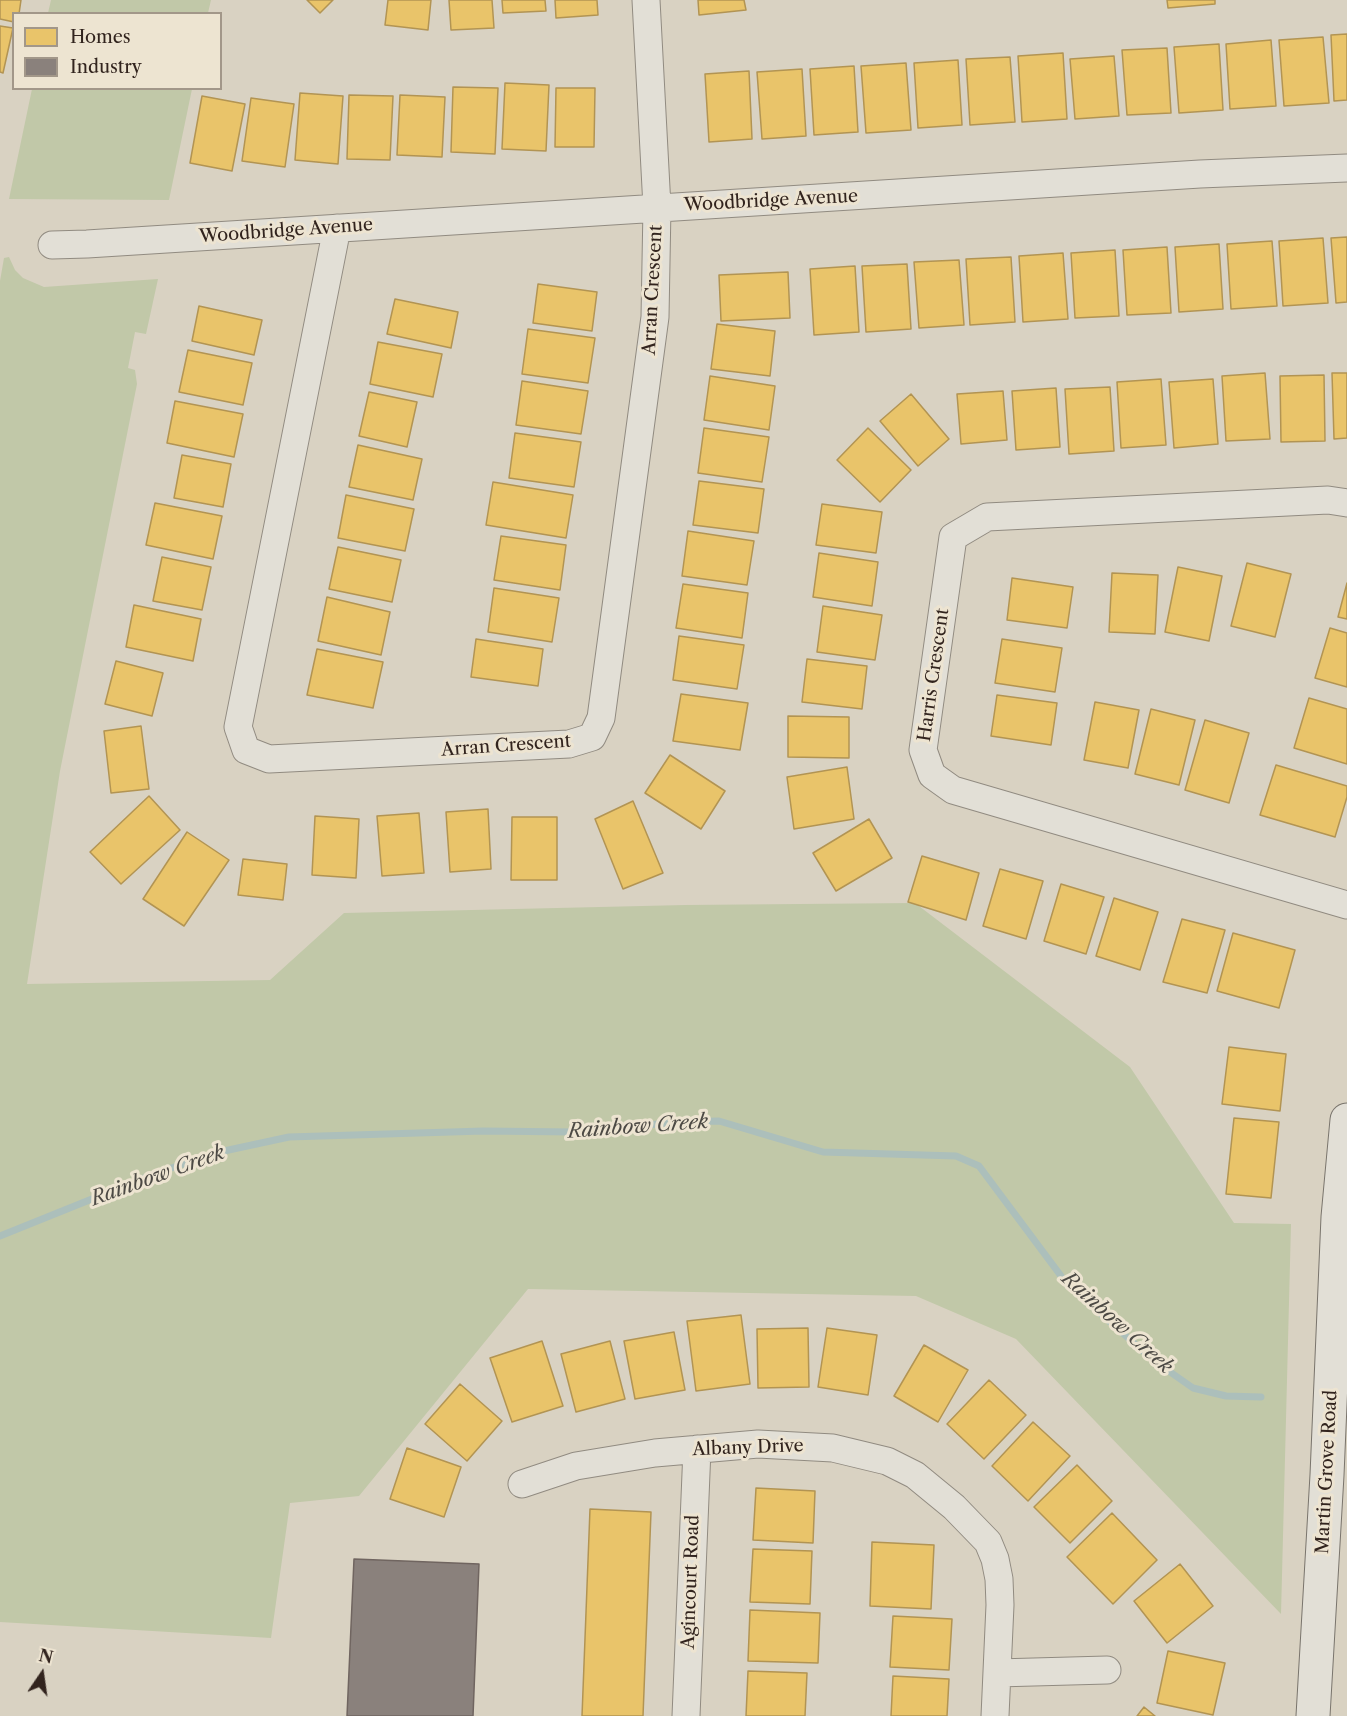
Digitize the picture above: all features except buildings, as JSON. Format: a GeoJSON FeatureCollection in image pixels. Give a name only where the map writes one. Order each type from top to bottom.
{"type":"FeatureCollection","features":[{"type":"Feature","properties":{"kind":"street","name":"Arran Crescent"},"geometry":{"type":"LineString","coordinates":[[337,228],[238,727],[246,750],[269,759],[569,744],[592,737],[601,718],[655,317],[657,207],[646,0]]}},
{"type":"Feature","properties":{"kind":"street","name":"Woodbridge Avenue"},"geometry":{"type":"LineString","coordinates":[[52,245],[1176,176],[1347,168]]}},
{"type":"Feature","properties":{"kind":"street","name":"Harris Crescent"},"geometry":{"type":"LineString","coordinates":[[1347,502],[1328,500],[987,517],[953,537],[923,750],[932,774],[953,790],[1347,905]]}},
{"type":"Feature","properties":{"kind":"street","name":"Martin Grove Road"},"geometry":{"type":"LineString","coordinates":[[1313,1716],[1327,1476],[1338,1218],[1347,1120]]}},
{"type":"Feature","properties":{"kind":"street","name":"Albany Drive"},"geometry":{"type":"LineString","coordinates":[[522,1484],[576,1466],[697,1449],[758,1444],[833,1448],[887,1461],[915,1475],[972,1524],[988,1542],[995,1559],[999,1579],[995,1716]]}},
{"type":"Feature","properties":{"kind":"street","name":"Agincourt Road"},"geometry":{"type":"LineString","coordinates":[[686,1716],[697,1449]]}},
{"type":"Feature","properties":{"kind":"street"},"geometry":{"type":"LineString","coordinates":[[997,1672],[1107,1671]]}},
{"type":"Feature","properties":{"kind":"green space"},"geometry":{"type":"Polygon","coordinates":[[[51,0],[211,0],[208,12],[48,12],[51,0]]]}},
{"type":"Feature","properties":{"kind":"green space"},"geometry":{"type":"Polygon","coordinates":[[[32,90],[192,90],[169,200],[9,199],[32,90]]]}},
{"type":"Feature","properties":{"kind":"green space"},"geometry":{"type":"Polygon","coordinates":[[[9,257],[15,270],[23,278],[44,287],[158,279],[146,334],[135,332],[128,368],[135,370],[137,384],[60,771],[27,984],[270,980],[344,913],[685,905],[915,903],[1130,1067],[1234,1223],[1291,1224],[1281,1614],[1016,1339],[916,1296],[528,1289],[359,1496],[290,1503],[271,1638],[0,1622],[0,281],[4,258],[9,257]]]}},
{"type":"Feature","properties":{"kind":"waterway","name":"Rainbow Creek"},"geometry":{"type":"LineString","coordinates":[[0,1236],[159,1172],[224,1151],[289,1137],[483,1131],[575,1132],[679,1122],[719,1121],[823,1152],[956,1156],[979,1166],[1067,1284],[1153,1360],[1193,1388],[1226,1396],[1261,1397]]}}]}
